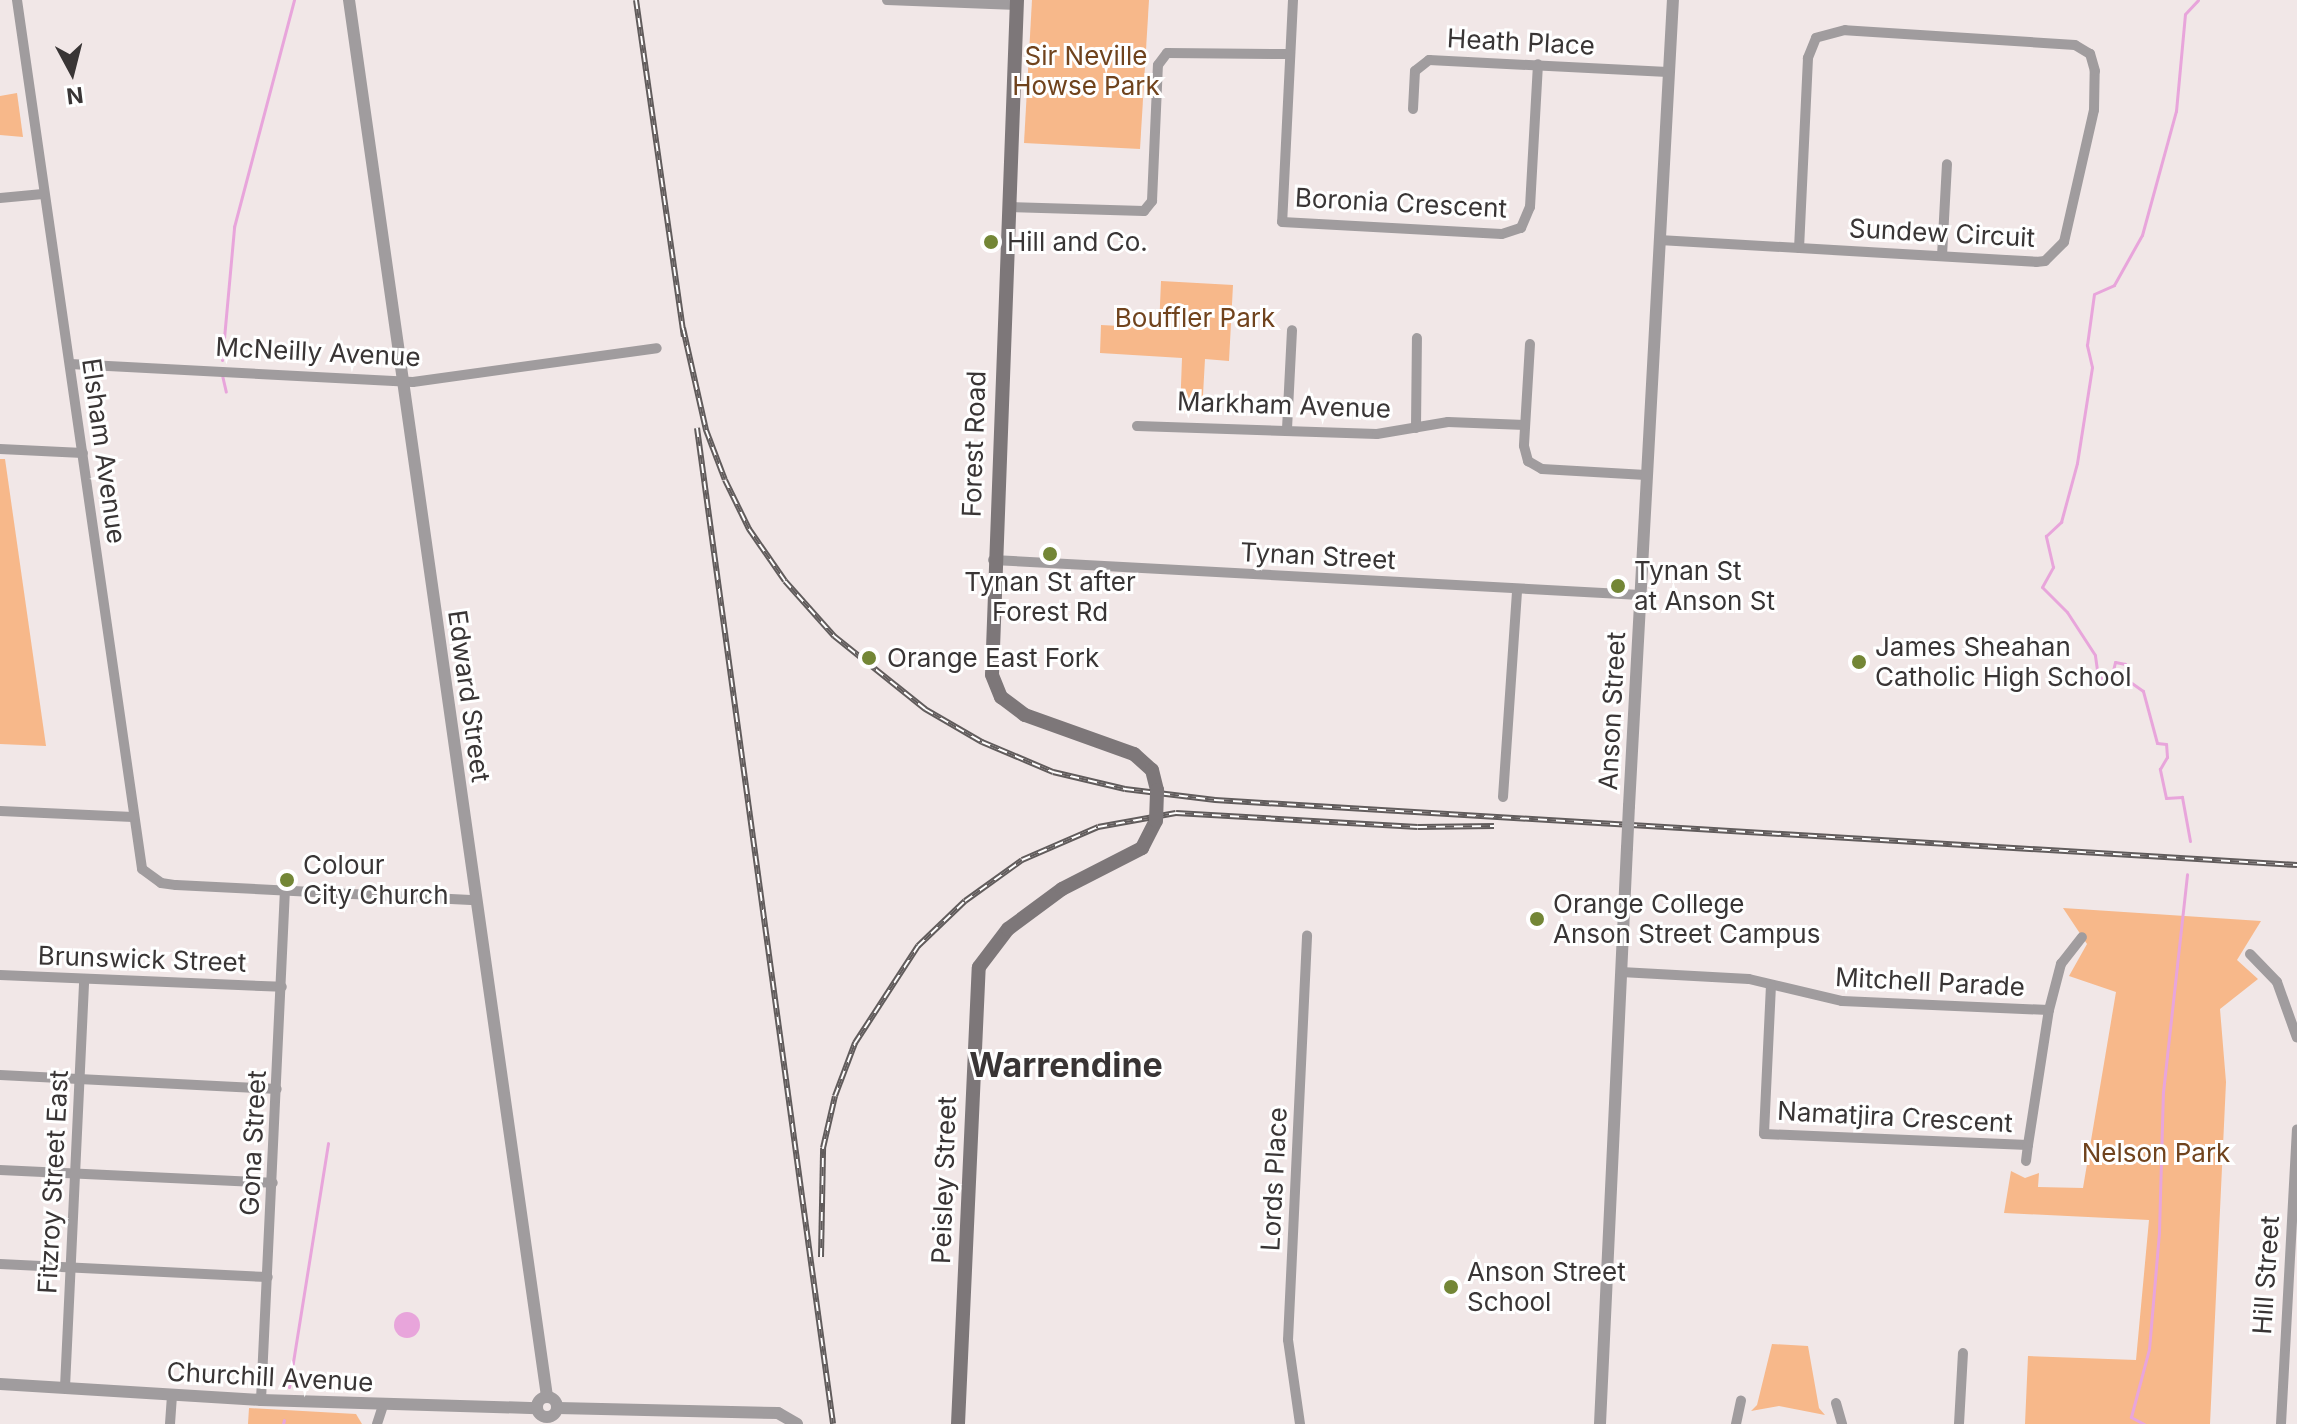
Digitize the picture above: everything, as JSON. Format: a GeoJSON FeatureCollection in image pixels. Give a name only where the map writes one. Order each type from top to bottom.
{"type":"FeatureCollection","features":[{"type":"Feature","properties":{"kind":"main road","name":"Forest Road"},"geometry":{"type":"LineString","coordinates":[[1017,3],[990,664],[1001,697],[1025,715],[1134,754],[1152,770],[1157,790]]}},
{"type":"Feature","properties":{"kind":"main road","name":"Peisley Street"},"geometry":{"type":"LineString","coordinates":[[958,1424],[979,967],[1008,929],[1062,889],[1142,848],[1156,821],[1157,790]]}},
{"type":"Feature","properties":{"kind":"street","name":"Elsham Avenue"},"geometry":{"type":"LineString","coordinates":[[17,0],[142,869],[161,883],[285,889]]}},
{"type":"Feature","properties":{"kind":"street","name":"Edward Street"},"geometry":{"type":"LineString","coordinates":[[349,0],[547,1397]]}},
{"type":"Feature","properties":{"kind":"street"},"geometry":{"type":"LineString","coordinates":[[887,0],[1017,3]]}},
{"type":"Feature","properties":{"kind":"street","name":"Boronia Crescent"},"geometry":{"type":"LineString","coordinates":[[1293,0],[1282,222],[1502,234],[1521,228],[1530,207],[1538,64]]}},
{"type":"Feature","properties":{"kind":"street","name":"Anson Street"},"geometry":{"type":"LineString","coordinates":[[1600,1424],[1629,806],[1673,0]]}},
{"type":"Feature","properties":{"kind":"street","name":"Sundew Circuit"},"geometry":{"type":"LineString","coordinates":[[1659,240],[2036,262],[2060,250],[2094,110],[2095,71],[2083,48],[1845,30],[1816,38],[1808,58],[1799,248]]}},
{"type":"Feature","properties":{"kind":"street"},"geometry":{"type":"LineString","coordinates":[[1009,207],[1144,211],[1152,201],[1158,65],[1167,53],[1290,54]]}},
{"type":"Feature","properties":{"kind":"street","name":"Heath Place"},"geometry":{"type":"LineString","coordinates":[[1413,109],[1415,71],[1429,60],[1668,72]]}},
{"type":"Feature","properties":{"kind":"street"},"geometry":{"type":"LineString","coordinates":[[1942,256],[1947,164]]}},
{"type":"Feature","properties":{"kind":"street"},"geometry":{"type":"LineString","coordinates":[[0,198],[43,194]]}},
{"type":"Feature","properties":{"kind":"street"},"geometry":{"type":"LineString","coordinates":[[1287,429],[1292,330]]}},
{"type":"Feature","properties":{"kind":"street"},"geometry":{"type":"LineString","coordinates":[[1416,428],[1417,338]]}},
{"type":"Feature","properties":{"kind":"street"},"geometry":{"type":"LineString","coordinates":[[1530,344],[1525,454],[1535,466],[1646,475]]}},
{"type":"Feature","properties":{"kind":"street","name":"McNeilly Avenue"},"geometry":{"type":"LineString","coordinates":[[70,364],[402,381],[657,348]]}},
{"type":"Feature","properties":{"kind":"street","name":"Markham Avenue"},"geometry":{"type":"LineString","coordinates":[[1137,426],[1377,434],[1448,422],[1525,425]]}},
{"type":"Feature","properties":{"kind":"street"},"geometry":{"type":"LineString","coordinates":[[0,449],[83,453]]}},
{"type":"Feature","properties":{"kind":"street","name":"Tynan Street"},"geometry":{"type":"LineString","coordinates":[[993,560],[1640,595]]}},
{"type":"Feature","properties":{"kind":"street"},"geometry":{"type":"LineString","coordinates":[[1503,797],[1517,589]]}},
{"type":"Feature","properties":{"kind":"street"},"geometry":{"type":"LineString","coordinates":[[0,811],[133,817]]}},
{"type":"Feature","properties":{"kind":"street"},"geometry":{"type":"LineString","coordinates":[[285,889],[476,900]]}},
{"type":"Feature","properties":{"kind":"street","name":"Gona Street"},"geometry":{"type":"LineString","coordinates":[[261,1400],[285,889]]}},
{"type":"Feature","properties":{"kind":"street","name":"Lords Place"},"geometry":{"type":"LineString","coordinates":[[1300,1424],[1288,1340],[1307,935]]}},
{"type":"Feature","properties":{"kind":"street","name":"Namatjira Crescent"},"geometry":{"type":"LineString","coordinates":[[2026,1161],[2049,1010],[2061,964],[2082,937]]}},
{"type":"Feature","properties":{"kind":"street"},"geometry":{"type":"LineString","coordinates":[[2250,954],[2277,982],[2296,1024],[2297,1038]]}},
{"type":"Feature","properties":{"kind":"street","name":"Mitchell Parade"},"geometry":{"type":"LineString","coordinates":[[1621,972],[1771,985],[1842,1001],[2049,1010]]}},
{"type":"Feature","properties":{"kind":"street","name":"Brunswick Street"},"geometry":{"type":"LineString","coordinates":[[0,975],[282,987]]}},
{"type":"Feature","properties":{"kind":"street","name":"Fitzroy Street East"},"geometry":{"type":"LineString","coordinates":[[65,1387],[84,980]]}},
{"type":"Feature","properties":{"kind":"street","name":"Namatjira Crescent"},"geometry":{"type":"LineString","coordinates":[[1771,985],[1764,1134],[2028,1145]]}},
{"type":"Feature","properties":{"kind":"street"},"geometry":{"type":"LineString","coordinates":[[0,1075],[277,1089]]}},
{"type":"Feature","properties":{"kind":"street","name":"Hill Street"},"geometry":{"type":"LineString","coordinates":[[2281,1424],[2292,1286],[2297,1129]]}},
{"type":"Feature","properties":{"kind":"street"},"geometry":{"type":"LineString","coordinates":[[0,1170],[273,1183]]}},
{"type":"Feature","properties":{"kind":"street"},"geometry":{"type":"LineString","coordinates":[[0,1264],[268,1277]]}},
{"type":"Feature","properties":{"kind":"street"},"geometry":{"type":"LineString","coordinates":[[1959,1424],[1963,1353]]}},
{"type":"Feature","properties":{"kind":"street","name":"Churchill Avenue"},"geometry":{"type":"LineString","coordinates":[[0,1384],[261,1400],[537,1408]]}},
{"type":"Feature","properties":{"kind":"street"},"geometry":{"type":"LineString","coordinates":[[170,1424],[172,1395]]}},
{"type":"Feature","properties":{"kind":"street"},"geometry":{"type":"LineString","coordinates":[[547,1397],[537,1408],[551,1417],[778,1413],[796,1423]]}},
{"type":"Feature","properties":{"kind":"street"},"geometry":{"type":"LineString","coordinates":[[547,1397],[551,1417]]}},
{"type":"Feature","properties":{"kind":"street"},"geometry":{"type":"LineString","coordinates":[[1736,1424],[1741,1401]]}},
{"type":"Feature","properties":{"kind":"street"},"geometry":{"type":"LineString","coordinates":[[1836,1403],[1842,1424]]}},
{"type":"Feature","properties":{"kind":"street"},"geometry":{"type":"LineString","coordinates":[[377,1424],[383,1405]]}},
{"type":"Feature","properties":{"kind":"green space","name":"Sir Neville Howse Park"},"geometry":{"type":"Polygon","coordinates":[[[1032,0],[1149,0],[1140,149],[1024,143],[1032,0]]]}},
{"type":"Feature","properties":{"kind":"green space"},"geometry":{"type":"Polygon","coordinates":[[[17,93],[23,137],[0,135],[0,96],[17,93]]]}},
{"type":"Feature","properties":{"kind":"green space","name":"Bouffler Park"},"geometry":{"type":"Polygon","coordinates":[[[1161,281],[1233,285],[1229,361],[1205,359],[1202,413],[1180,412],[1182,358],[1100,353],[1101,325],[1159,328],[1161,281]]]}},
{"type":"Feature","properties":{"kind":"green space"},"geometry":{"type":"Polygon","coordinates":[[[0,459],[5,459],[46,746],[0,744],[0,459]]]}},
{"type":"Feature","properties":{"kind":"green space","name":"Nelson Park"},"geometry":{"type":"Polygon","coordinates":[[[2063,908],[2261,921],[2237,960],[2258,979],[2220,1009],[2226,1082],[2210,1424],[2025,1424],[2028,1356],[2136,1360],[2149,1220],[2004,1213],[2011,1171],[2025,1178],[2039,1173],[2038,1187],[2083,1188],[2116,992],[2069,976],[2087,944],[2063,908]]]}},
{"type":"Feature","properties":{"kind":"green space"},"geometry":{"type":"Polygon","coordinates":[[[1772,1344],[1808,1346],[1819,1408],[1825,1415],[1779,1406],[1751,1411],[1757,1405],[1772,1344]]]}},
{"type":"Feature","properties":{"kind":"green space"},"geometry":{"type":"Polygon","coordinates":[[[249,1408],[356,1414],[362,1424],[248,1424],[249,1408]]]}},
{"type":"Feature","properties":{"kind":"shaded area"},"geometry":{"type":"Polygon","coordinates":[[[407,1312],[416,1316],[420,1325],[416,1334],[407,1338],[398,1334],[394,1325],[398,1316],[407,1312]]]}},
{"type":"Feature","properties":{"kind":"waterway"},"geometry":{"type":"LineString","coordinates":[[222,360],[234,227],[294,0]]}},
{"type":"Feature","properties":{"kind":"waterway"},"geometry":{"type":"LineString","coordinates":[[2190,841],[2182,797],[2166,798],[2160,769],[2167,757],[2166,744],[2157,743],[2143,691],[2130,682],[2125,664],[2115,662],[2111,680],[2098,677],[2095,655],[2067,612],[2042,587],[2053,567],[2046,536],[2061,522],[2077,463],[2092,367],[2087,345],[2094,294],[2114,285],[2142,235],[2176,111],[2185,14],[2198,0]]}},
{"type":"Feature","properties":{"kind":"waterway"},"geometry":{"type":"LineString","coordinates":[[222,375],[226,392]]}},
{"type":"Feature","properties":{"kind":"waterway"},"geometry":{"type":"LineString","coordinates":[[2144,1424],[2131,1417],[2149,1349],[2159,1232],[2163,1092],[2187,874]]}},
{"type":"Feature","properties":{"kind":"waterway"},"geometry":{"type":"LineString","coordinates":[[289,1387],[328,1143]]}},
{"type":"Feature","properties":{"kind":"waterway"},"geometry":{"type":"LineString","coordinates":[[283,1424],[284,1420]]}},
{"type":"Feature","properties":{"kind":"railway"},"geometry":{"type":"LineString","coordinates":[[636,0],[684,337]]}},
{"type":"Feature","properties":{"kind":"railway"},"geometry":{"type":"LineString","coordinates":[[683,328],[706,430],[725,480],[749,529],[785,581],[834,636],[925,709],[982,742],[1053,772],[1125,789],[1215,800],[2297,865]]}},
{"type":"Feature","properties":{"kind":"railway"},"geometry":{"type":"LineString","coordinates":[[697,428],[833,1424]]}},
{"type":"Feature","properties":{"kind":"railway"},"geometry":{"type":"LineString","coordinates":[[821,1257],[823,1148],[835,1096],[855,1043],[918,946],[965,901],[1022,860],[1098,827],[1176,813],[1418,827],[1494,826]]}},
{"type":"Feature","properties":{"kind":"place","name":"Hill and Co."},"geometry":{"type":"Point","coordinates":[991,242]}},
{"type":"Feature","properties":{"kind":"place","name":"Tynan St after Forest Rd"},"geometry":{"type":"Point","coordinates":[1050,554]}},
{"type":"Feature","properties":{"kind":"place","name":"Tynan St at Anson St"},"geometry":{"type":"Point","coordinates":[1618,586]}},
{"type":"Feature","properties":{"kind":"place","name":"Orange East Fork"},"geometry":{"type":"Point","coordinates":[869,658]}},
{"type":"Feature","properties":{"kind":"place","name":"James Sheahan Catholic High School"},"geometry":{"type":"Point","coordinates":[1859,662]}},
{"type":"Feature","properties":{"kind":"place","name":"Colour City Church"},"geometry":{"type":"Point","coordinates":[287,880]}},
{"type":"Feature","properties":{"kind":"place","name":"Orange College Anson Street Campus"},"geometry":{"type":"Point","coordinates":[1537,919]}},
{"type":"Feature","properties":{"kind":"place","name":"Anson Street School"},"geometry":{"type":"Point","coordinates":[1451,1287]}},
{"type":"Feature","properties":{"kind":"district","name":"Warrendine"},"geometry":{"type":"Point","coordinates":[1066,1065]}}]}
